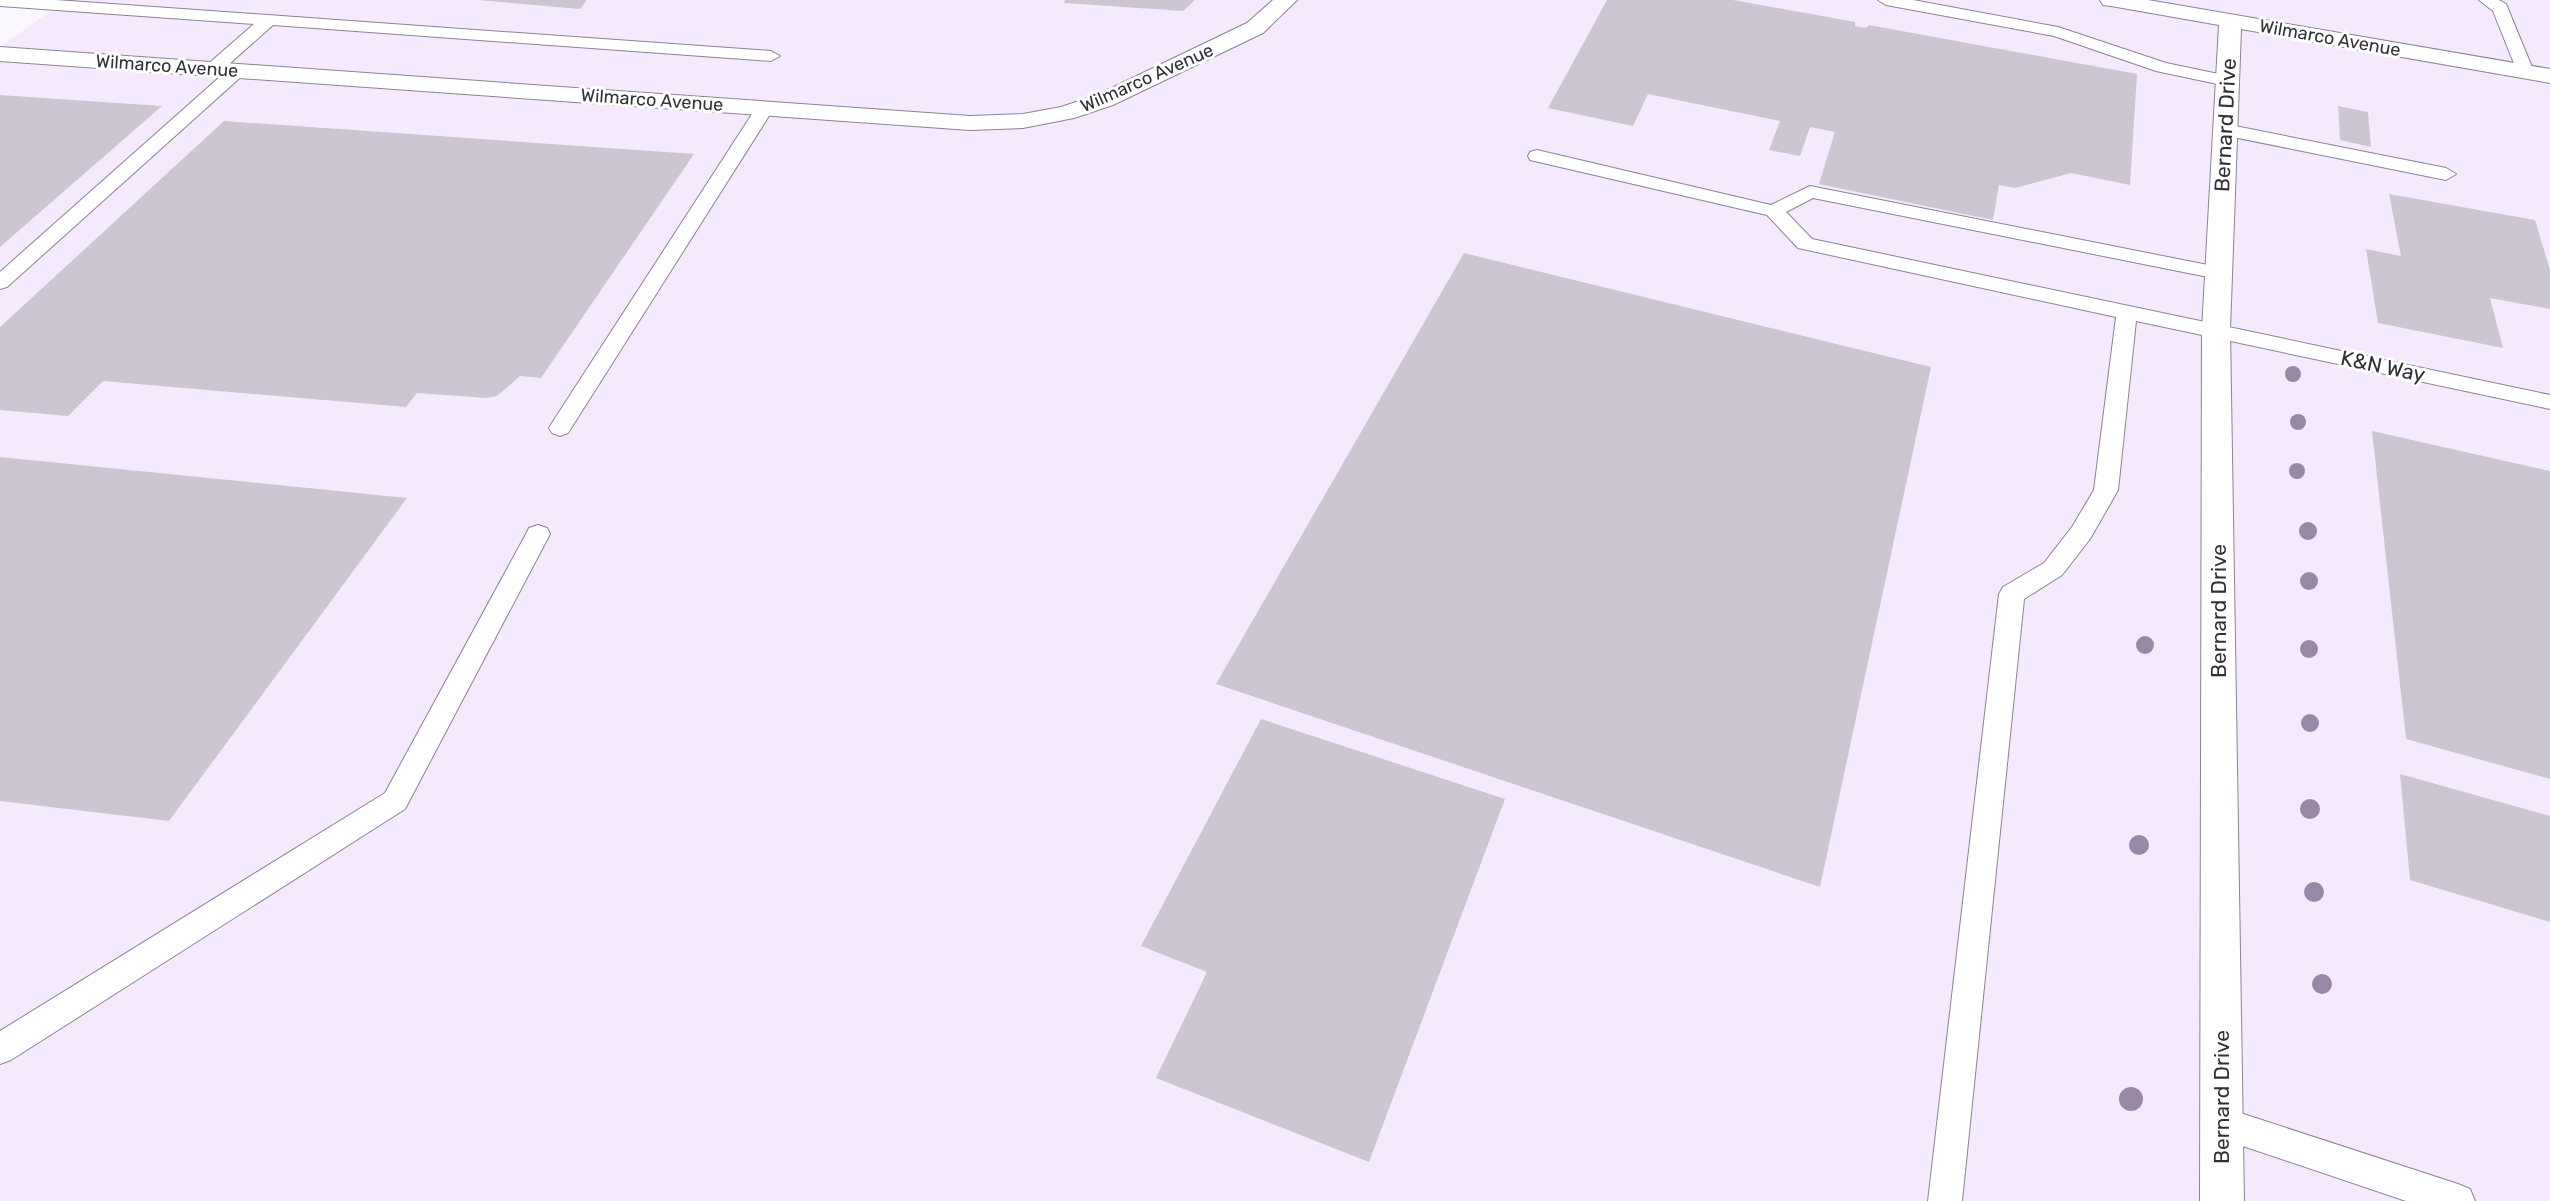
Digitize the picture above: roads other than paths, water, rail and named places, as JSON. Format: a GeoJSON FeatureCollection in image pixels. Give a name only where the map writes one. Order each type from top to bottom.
{"type":"FeatureCollection","features":[{"type":"Feature","properties":{"kind":"street","name":"Wilmarco Avenue"},"geometry":{"type":"LineString","coordinates":[[2111,0],[2550,76]]}},
{"type":"Feature","properties":{"kind":"street","name":"Wilmarco Avenue"},"geometry":{"type":"LineString","coordinates":[[0,54],[970,123],[1023,121],[1066,113],[1105,100],[1255,28],[1282,5]]}},
{"type":"Feature","properties":{"kind":"street","name":"Bernard Drive"},"geometry":{"type":"LineString","coordinates":[[2222,1201],[2216,330],[2230,21]]}},
{"type":"Feature","properties":{"kind":"lane"},"geometry":{"type":"LineString","coordinates":[[1886,0],[2058,32],[2162,67],[2227,81]]}},
{"type":"Feature","properties":{"kind":"lane"},"geometry":{"type":"LineString","coordinates":[[2487,0],[2500,8],[2525,72]]}},
{"type":"Feature","properties":{"kind":"lane"},"geometry":{"type":"LineString","coordinates":[[0,1],[771,56]]}},
{"type":"Feature","properties":{"kind":"lane"},"geometry":{"type":"LineString","coordinates":[[213,69],[269,20]]}},
{"type":"Feature","properties":{"kind":"lane"},"geometry":{"type":"LineString","coordinates":[[0,283],[237,71]]}},
{"type":"Feature","properties":{"kind":"lane"},"geometry":{"type":"LineString","coordinates":[[560,428],[765,108]]}},
{"type":"Feature","properties":{"kind":"lane"},"geometry":{"type":"LineString","coordinates":[[2224,130],[2446,174]]}},
{"type":"Feature","properties":{"kind":"lane"},"geometry":{"type":"LineString","coordinates":[[1537,156],[1774,211],[1810,192],[2218,273]]}},
{"type":"Feature","properties":{"kind":"lane","name":"K&N Way"},"geometry":{"type":"LineString","coordinates":[[1774,211],[1805,244],[2550,402]]}},
{"type":"Feature","properties":{"kind":"lane"},"geometry":{"type":"LineString","coordinates":[[1945,1201],[2012,594],[2053,569],[2081,533],[2106,490],[2127,311]]}},
{"type":"Feature","properties":{"kind":"lane"},"geometry":{"type":"LineString","coordinates":[[0,1049],[394,801],[538,534]]}},
{"type":"Feature","properties":{"kind":"lane"},"geometry":{"type":"LineString","coordinates":[[2222,1123],[2458,1201]]}}]}
